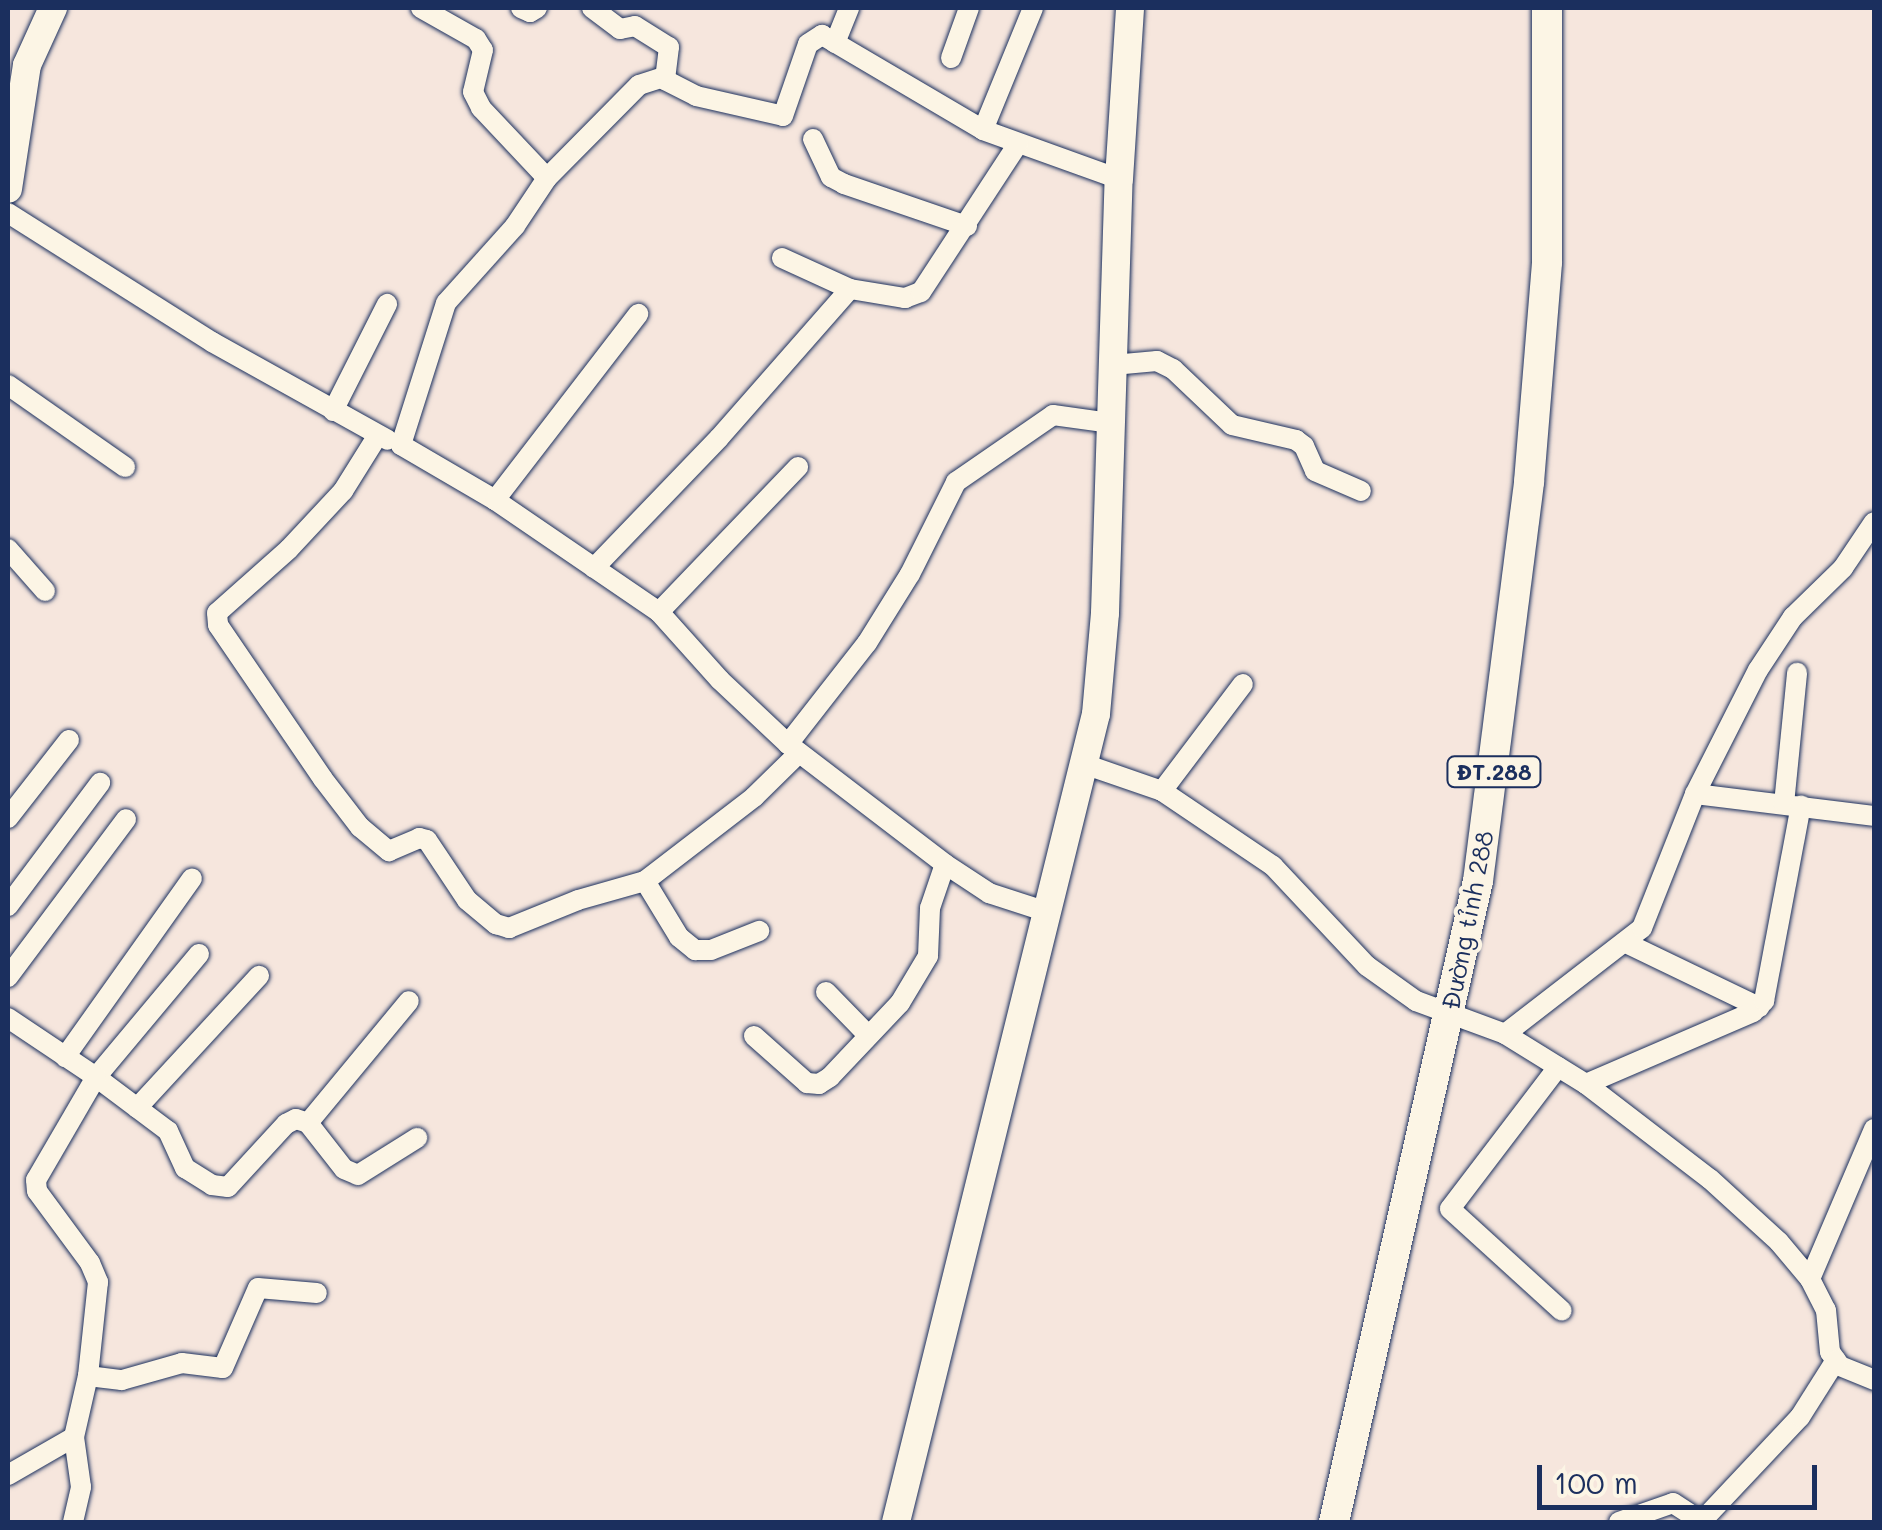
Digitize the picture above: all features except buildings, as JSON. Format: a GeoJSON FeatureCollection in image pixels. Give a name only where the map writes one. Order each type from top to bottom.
{"type":"FeatureCollection","features":[{"type":"Feature","properties":{"kind":"main road","name":"Đường tỉnh 288"},"geometry":{"type":"LineString","coordinates":[[1334,1522],[1478,881],[1530,482],[1547,262],[1547,8]]}},
{"type":"Feature","properties":{"kind":"street"},"geometry":{"type":"LineString","coordinates":[[8,189],[17,150],[14,90],[54,8]]}},
{"type":"Feature","properties":{"kind":"street"},"geometry":{"type":"LineString","coordinates":[[421,8],[476,38],[484,50],[474,92],[480,108],[547,178]]}},
{"type":"Feature","properties":{"kind":"street"},"geometry":{"type":"LineString","coordinates":[[521,8],[530,12],[537,8]]}},
{"type":"Feature","properties":{"kind":"street"},"geometry":{"type":"LineString","coordinates":[[592,8],[620,29],[636,26],[669,47],[672,54],[664,77]]}},
{"type":"Feature","properties":{"kind":"street"},"geometry":{"type":"LineString","coordinates":[[836,43],[850,8]]}},
{"type":"Feature","properties":{"kind":"street"},"geometry":{"type":"LineString","coordinates":[[951,58],[970,8]]}},
{"type":"Feature","properties":{"kind":"street"},"geometry":{"type":"LineString","coordinates":[[983,130],[1032,8]]}},
{"type":"Feature","properties":{"kind":"street"},"geometry":{"type":"LineString","coordinates":[[896,1522],[1096,714],[1105,613],[1126,9]]}},
{"type":"Feature","properties":{"kind":"street"},"geometry":{"type":"LineString","coordinates":[[400,446],[446,303],[515,226],[547,178],[639,85],[664,77],[696,96],[783,116],[808,44],[822,36],[983,130],[1119,179]]}},
{"type":"Feature","properties":{"kind":"street"},"geometry":{"type":"LineString","coordinates":[[813,139],[831,176],[844,184],[967,226]]}},
{"type":"Feature","properties":{"kind":"street"},"geometry":{"type":"LineString","coordinates":[[782,258],[850,289],[906,298],[921,292],[1018,144]]}},
{"type":"Feature","properties":{"kind":"street"},"geometry":{"type":"LineString","coordinates":[[8,214],[212,342],[496,500],[660,612],[720,680],[793,749],[944,864],[989,893],[1047,912]]}},
{"type":"Feature","properties":{"kind":"street"},"geometry":{"type":"LineString","coordinates":[[594,568],[719,438],[850,289]]}},
{"type":"Feature","properties":{"kind":"street"},"geometry":{"type":"LineString","coordinates":[[333,411],[387,304]]}},
{"type":"Feature","properties":{"kind":"street"},"geometry":{"type":"LineString","coordinates":[[496,500],[638,314]]}},
{"type":"Feature","properties":{"kind":"street"},"geometry":{"type":"LineString","coordinates":[[1113,365],[1158,361],[1173,369],[1232,424],[1296,440],[1304,446],[1315,471],[1361,491]]}},
{"type":"Feature","properties":{"kind":"street"},"geometry":{"type":"LineString","coordinates":[[8,384],[125,467]]}},
{"type":"Feature","properties":{"kind":"street"},"geometry":{"type":"LineString","coordinates":[[378,435],[343,491],[289,550],[220,608],[218,625],[360,827],[389,851],[419,838],[427,840],[467,900],[496,924],[509,928],[578,900],[645,881],[754,796],[793,749],[867,643],[910,574],[956,482],[1052,415],[1111,423]]}},
{"type":"Feature","properties":{"kind":"street"},"geometry":{"type":"LineString","coordinates":[[660,612],[798,467]]}},
{"type":"Feature","properties":{"kind":"street"},"geometry":{"type":"LineString","coordinates":[[1505,1034],[1626,943],[1649,918],[1694,794],[1767,656],[1794,617],[1843,568],[1874,522]]}},
{"type":"Feature","properties":{"kind":"street"},"geometry":{"type":"LineString","coordinates":[[8,549],[45,592]]}},
{"type":"Feature","properties":{"kind":"street"},"geometry":{"type":"LineString","coordinates":[[1586,1084],[1759,1008],[1773,969],[1792,804],[1797,673]]}},
{"type":"Feature","properties":{"kind":"street"},"geometry":{"type":"LineString","coordinates":[[1162,791],[1243,684]]}},
{"type":"Feature","properties":{"kind":"street"},"geometry":{"type":"LineString","coordinates":[[8,818],[70,740]]}},
{"type":"Feature","properties":{"kind":"street"},"geometry":{"type":"LineString","coordinates":[[1084,764],[1162,791],[1273,866],[1367,966],[1416,1001],[1505,1034],[1586,1084],[1710,1179],[1779,1242],[1810,1279],[1826,1310],[1827,1338],[1840,1366],[1874,1380]]}},
{"type":"Feature","properties":{"kind":"street"},"geometry":{"type":"LineString","coordinates":[[8,906],[100,783]]}},
{"type":"Feature","properties":{"kind":"street"},"geometry":{"type":"LineString","coordinates":[[1694,794],[1874,816]]}},
{"type":"Feature","properties":{"kind":"street"},"geometry":{"type":"LineString","coordinates":[[8,976],[126,819]]}},
{"type":"Feature","properties":{"kind":"street"},"geometry":{"type":"LineString","coordinates":[[754,1036],[807,1082],[819,1084],[900,1003],[928,956],[930,908],[944,864]]}},
{"type":"Feature","properties":{"kind":"street"},"geometry":{"type":"LineString","coordinates":[[65,1057],[192,878]]}},
{"type":"Feature","properties":{"kind":"street"},"geometry":{"type":"LineString","coordinates":[[645,881],[673,928],[695,950],[711,950],[759,931]]}},
{"type":"Feature","properties":{"kind":"street"},"geometry":{"type":"LineString","coordinates":[[1626,943],[1759,1008]]}},
{"type":"Feature","properties":{"kind":"street"},"geometry":{"type":"LineString","coordinates":[[74,1522],[82,1487],[74,1438],[88,1376],[98,1282],[90,1263],[36,1191],[36,1180],[96,1077],[199,954]]}},
{"type":"Feature","properties":{"kind":"street"},"geometry":{"type":"LineString","coordinates":[[137,1108],[260,976]]}},
{"type":"Feature","properties":{"kind":"street"},"geometry":{"type":"LineString","coordinates":[[826,992],[868,1034]]}},
{"type":"Feature","properties":{"kind":"street"},"geometry":{"type":"LineString","coordinates":[[308,1122],[409,1001]]}},
{"type":"Feature","properties":{"kind":"street"},"geometry":{"type":"LineString","coordinates":[[8,1018],[96,1077],[173,1136],[185,1168],[221,1188],[232,1184],[286,1124],[296,1120],[308,1122],[344,1169],[358,1176],[417,1138]]}},
{"type":"Feature","properties":{"kind":"street"},"geometry":{"type":"LineString","coordinates":[[1558,1067],[1450,1209],[1562,1311]]}},
{"type":"Feature","properties":{"kind":"street"},"geometry":{"type":"LineString","coordinates":[[1810,1279],[1874,1128]]}},
{"type":"Feature","properties":{"kind":"street"},"geometry":{"type":"LineString","coordinates":[[88,1376],[122,1380],[182,1363],[210,1370],[222,1368],[258,1288],[317,1294]]}},
{"type":"Feature","properties":{"kind":"street"},"geometry":{"type":"LineString","coordinates":[[1618,1522],[1672,1503],[1701,1522],[1800,1417],[1836,1360]]}},
{"type":"Feature","properties":{"kind":"street"},"geometry":{"type":"LineString","coordinates":[[8,1475],[74,1438]]}}]}
